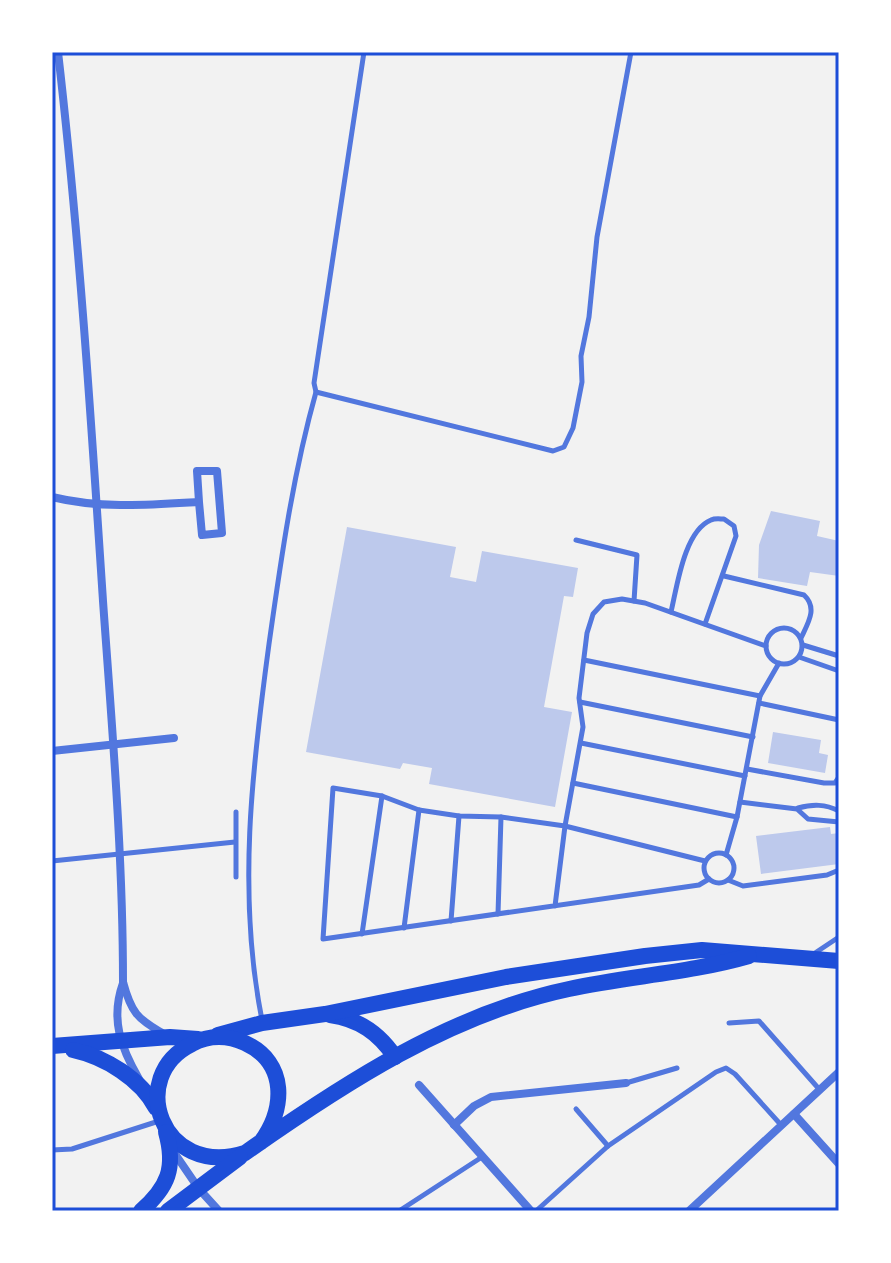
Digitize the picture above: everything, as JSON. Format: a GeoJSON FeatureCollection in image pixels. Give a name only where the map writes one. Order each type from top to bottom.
{"type":"FeatureCollection","features":[{"type":"Feature","properties":{"kind":"main road"},"geometry":{"type":"LineString","coordinates":[[141,1211],[164,1188],[170,1147],[158,1093],[162,1075],[183,1048],[207,1038],[262,1023],[325,1014],[506,977],[645,956],[702,950],[839,961]]}},
{"type":"Feature","properties":{"kind":"main road"},"geometry":{"type":"LineString","coordinates":[[168,1211],[261,1142],[420,1043],[506,1007],[569,989],[712,966],[749,956]]}},
{"type":"Feature","properties":{"kind":"main road"},"geometry":{"type":"LineString","coordinates":[[325,1014],[364,1025],[385,1042],[395,1057]]}},
{"type":"Feature","properties":{"kind":"main road"},"geometry":{"type":"LineString","coordinates":[[54,1046],[170,1037],[226,1037],[253,1048],[274,1072],[279,1089],[274,1124],[261,1142]]}},
{"type":"Feature","properties":{"kind":"main road"},"geometry":{"type":"LineString","coordinates":[[54,1046],[91,1054],[114,1066],[150,1096],[178,1144],[193,1154],[228,1158],[245,1153]]}},
{"type":"Feature","properties":{"kind":"street"},"geometry":{"type":"LineString","coordinates":[[58,52],[97,505],[113,744],[123,982],[130,1008],[143,1023],[170,1037]]}},
{"type":"Feature","properties":{"kind":"street"},"geometry":{"type":"LineString","coordinates":[[197,471],[217,471],[222,533],[202,535],[199,502],[197,471]]}},
{"type":"Feature","properties":{"kind":"street"},"geometry":{"type":"LineString","coordinates":[[52,497],[121,506],[199,502]]}},
{"type":"Feature","properties":{"kind":"street"},"geometry":{"type":"LineString","coordinates":[[52,751],[174,738]]}},
{"type":"Feature","properties":{"kind":"street"},"geometry":{"type":"LineString","coordinates":[[123,982],[117,999],[122,1049],[150,1096]]}},
{"type":"Feature","properties":{"kind":"street"},"geometry":{"type":"LineString","coordinates":[[689,1211],[839,1072]]}},
{"type":"Feature","properties":{"kind":"street"},"geometry":{"type":"LineString","coordinates":[[454,1125],[474,1106],[491,1097],[626,1083]]}},
{"type":"Feature","properties":{"kind":"street"},"geometry":{"type":"LineString","coordinates":[[419,1085],[534,1211]]}},
{"type":"Feature","properties":{"kind":"street"},"geometry":{"type":"LineString","coordinates":[[794,1114],[839,1164]]}},
{"type":"Feature","properties":{"kind":"street"},"geometry":{"type":"LineString","coordinates":[[170,1147],[199,1189],[219,1211]]}},
{"type":"Feature","properties":{"kind":"lane"},"geometry":{"type":"LineString","coordinates":[[262,1023],[254,982],[248,838],[257,727],[298,455],[316,392],[314,383],[364,52]]}},
{"type":"Feature","properties":{"kind":"lane"},"geometry":{"type":"LineString","coordinates":[[316,392],[553,451],[564,447],[573,428],[582,382],[581,356],[589,317],[597,237],[631,52]]}},
{"type":"Feature","properties":{"kind":"lane"},"geometry":{"type":"LineString","coordinates":[[671,612],[687,548],[711,520],[724,519],[734,526],[736,536],[705,624]]}},
{"type":"Feature","properties":{"kind":"lane"},"geometry":{"type":"LineString","coordinates":[[576,540],[637,555],[634,601]]}},
{"type":"Feature","properties":{"kind":"lane"},"geometry":{"type":"LineString","coordinates":[[724,576],[804,595],[811,601],[813,609],[802,642],[799,657],[789,664],[779,663],[768,654],[766,646],[771,633],[782,627],[796,631],[802,642],[839,656]]}},
{"type":"Feature","properties":{"kind":"lane"},"geometry":{"type":"LineString","coordinates":[[555,906],[565,826],[581,743],[580,702],[587,633],[593,614],[604,602],[634,601],[766,646]]}},
{"type":"Feature","properties":{"kind":"lane"},"geometry":{"type":"LineString","coordinates":[[799,657],[839,671]]}},
{"type":"Feature","properties":{"kind":"lane"},"geometry":{"type":"LineString","coordinates":[[584,660],[839,720]]}},
{"type":"Feature","properties":{"kind":"lane"},"geometry":{"type":"LineString","coordinates":[[726,855],[737,817],[760,700],[779,663]]}},
{"type":"Feature","properties":{"kind":"lane"},"geometry":{"type":"LineString","coordinates":[[580,702],[753,737]]}},
{"type":"Feature","properties":{"kind":"lane"},"geometry":{"type":"LineString","coordinates":[[581,743],[745,776]]}},
{"type":"Feature","properties":{"kind":"lane"},"geometry":{"type":"LineString","coordinates":[[747,769],[824,783],[835,783],[839,777]]}},
{"type":"Feature","properties":{"kind":"lane"},"geometry":{"type":"LineString","coordinates":[[573,783],[737,817]]}},
{"type":"Feature","properties":{"kind":"lane"},"geometry":{"type":"LineString","coordinates":[[705,861],[565,826],[419,810],[382,796],[333,788],[323,939],[699,885],[709,879]]}},
{"type":"Feature","properties":{"kind":"lane"},"geometry":{"type":"LineString","coordinates":[[362,934],[382,796]]}},
{"type":"Feature","properties":{"kind":"lane"},"geometry":{"type":"LineString","coordinates":[[740,802],[797,809],[811,805],[829,806],[839,811]]}},
{"type":"Feature","properties":{"kind":"lane"},"geometry":{"type":"LineString","coordinates":[[797,809],[808,819],[839,822]]}},
{"type":"Feature","properties":{"kind":"lane"},"geometry":{"type":"LineString","coordinates":[[404,929],[419,810]]}},
{"type":"Feature","properties":{"kind":"lane"},"geometry":{"type":"LineString","coordinates":[[236,812],[236,877]]}},
{"type":"Feature","properties":{"kind":"lane"},"geometry":{"type":"LineString","coordinates":[[451,921],[459,816]]}},
{"type":"Feature","properties":{"kind":"lane"},"geometry":{"type":"LineString","coordinates":[[498,914],[501,817]]}},
{"type":"Feature","properties":{"kind":"lane"},"geometry":{"type":"LineString","coordinates":[[52,861],[235,842]]}},
{"type":"Feature","properties":{"kind":"lane"},"geometry":{"type":"LineString","coordinates":[[728,880],[734,866],[726,855],[712,854],[705,861],[704,871],[709,879],[719,883],[728,880],[743,886],[827,875],[839,870]]}},
{"type":"Feature","properties":{"kind":"lane"},"geometry":{"type":"LineString","coordinates":[[808,958],[839,937]]}},
{"type":"Feature","properties":{"kind":"lane"},"geometry":{"type":"LineString","coordinates":[[729,1023],[759,1021],[820,1090]]}},
{"type":"Feature","properties":{"kind":"lane"},"geometry":{"type":"LineString","coordinates":[[626,1083],[677,1068]]}},
{"type":"Feature","properties":{"kind":"lane"},"geometry":{"type":"LineString","coordinates":[[534,1211],[608,1146],[726,1068],[782,1126]]}},
{"type":"Feature","properties":{"kind":"lane"},"geometry":{"type":"LineString","coordinates":[[576,1109],[608,1146]]}},
{"type":"Feature","properties":{"kind":"lane"},"geometry":{"type":"LineString","coordinates":[[52,1150],[72,1149],[162,1120]]}},
{"type":"Feature","properties":{"kind":"lane"},"geometry":{"type":"LineString","coordinates":[[399,1211],[482,1157]]}},
{"type":"Feature","properties":{"kind":"building"},"geometry":{"type":"Polygon","coordinates":[[[771,511],[820,521],[817,536],[839,541],[839,576],[810,572],[807,586],[758,578],[759,545],[771,511]]]}},
{"type":"Feature","properties":{"kind":"building"},"geometry":{"type":"Polygon","coordinates":[[[347,527],[456,547],[450,577],[476,582],[482,551],[578,568],[573,597],[564,596],[544,707],[572,712],[555,807],[429,784],[432,768],[403,763],[400,769],[306,752],[347,527]]]}},
{"type":"Feature","properties":{"kind":"building"},"geometry":{"type":"Polygon","coordinates":[[[773,732],[821,740],[819,753],[828,755],[825,773],[768,763],[773,732]]]}},
{"type":"Feature","properties":{"kind":"building"},"geometry":{"type":"Polygon","coordinates":[[[830,827],[831,834],[839,833],[839,864],[761,874],[756,836],[830,827]]]}}]}
